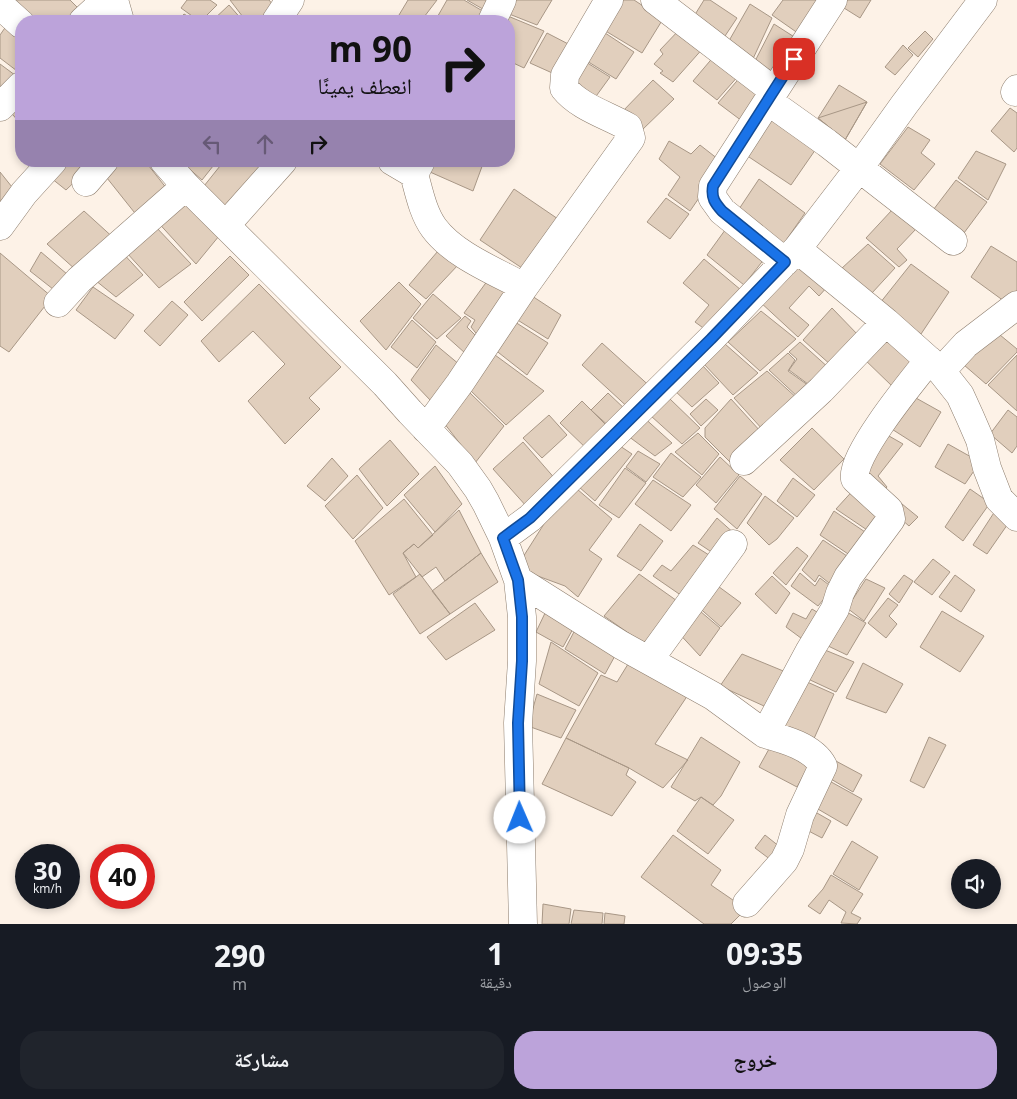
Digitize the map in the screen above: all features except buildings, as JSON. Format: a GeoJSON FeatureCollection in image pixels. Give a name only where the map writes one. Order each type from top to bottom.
{"type":"FeatureCollection","features":[{"type":"Feature","properties":{"kind":"street"},"geometry":{"type":"LineString","coordinates":[[90,15],[106,0]]}},
{"type":"Feature","properties":{"kind":"street"},"geometry":{"type":"LineString","coordinates":[[114,0],[118,15]]}},
{"type":"Feature","properties":{"kind":"street"},"geometry":{"type":"LineString","coordinates":[[280,15],[290,0]]}},
{"type":"Feature","properties":{"kind":"street"},"geometry":{"type":"LineString","coordinates":[[495,15],[502,0]]}},
{"type":"Feature","properties":{"kind":"street"},"geometry":{"type":"LineString","coordinates":[[426,429],[460,383],[524,287],[631,138],[628,127],[595,111],[569,94],[564,88],[565,75],[609,0]]}},
{"type":"Feature","properties":{"kind":"street"},"geometry":{"type":"LineString","coordinates":[[655,0],[827,143],[953,241]]}},
{"type":"Feature","properties":{"kind":"street"},"geometry":{"type":"LineString","coordinates":[[833,0],[713,186],[712,198],[722,211],[886,322],[935,366],[960,395],[980,440],[999,499],[1017,517]]}},
{"type":"Feature","properties":{"kind":"street"},"geometry":{"type":"LineString","coordinates":[[503,538],[530,518],[711,339],[791,256],[859,168],[983,0]]}},
{"type":"Feature","properties":{"kind":"street"},"geometry":{"type":"LineString","coordinates":[[0,5],[15,19]]}},
{"type":"Feature","properties":{"kind":"street"},"geometry":{"type":"LineString","coordinates":[[0,107],[15,92]]}},
{"type":"Feature","properties":{"kind":"street"},"geometry":{"type":"LineString","coordinates":[[0,226],[24,193],[48,167]]}},
{"type":"Feature","properties":{"kind":"street"},"geometry":{"type":"LineString","coordinates":[[86,182],[99,167]]}},
{"type":"Feature","properties":{"kind":"street"},"geometry":{"type":"LineString","coordinates":[[169,167],[186,186],[385,384],[460,464],[478,489],[503,538],[518,580],[522,617],[522,661],[518,723],[522,924]]}},
{"type":"Feature","properties":{"kind":"street"},"geometry":{"type":"LineString","coordinates":[[226,225],[278,167]]}},
{"type":"Feature","properties":{"kind":"street"},"geometry":{"type":"LineString","coordinates":[[409,167],[434,228],[458,250],[524,287]]}},
{"type":"Feature","properties":{"kind":"street"},"geometry":{"type":"LineString","coordinates":[[58,303],[80,280],[186,186]]}},
{"type":"Feature","properties":{"kind":"street"},"geometry":{"type":"LineString","coordinates":[[766,734],[809,652],[836,609],[840,592],[848,577],[891,519],[889,510],[855,479],[854,473],[863,451],[906,388],[1017,305]]}},
{"type":"Feature","properties":{"kind":"street"},"geometry":{"type":"LineString","coordinates":[[744,461],[821,390],[886,322]]}},
{"type":"Feature","properties":{"kind":"street"},"geometry":{"type":"LineString","coordinates":[[649,660],[733,544]]}},
{"type":"Feature","properties":{"kind":"street"},"geometry":{"type":"LineString","coordinates":[[518,580],[621,645],[713,696],[766,734],[792,741],[820,760],[823,766],[800,815],[790,849],[784,861],[747,903]]}},
{"type":"Feature","properties":{"kind":"route"},"geometry":{"type":"LineString","coordinates":[[520,818],[518,723],[522,661],[522,617],[518,580],[503,538],[530,518],[711,339],[785,262],[722,211],[714,202],[712,192],[713,186],[794,59]]}}]}
